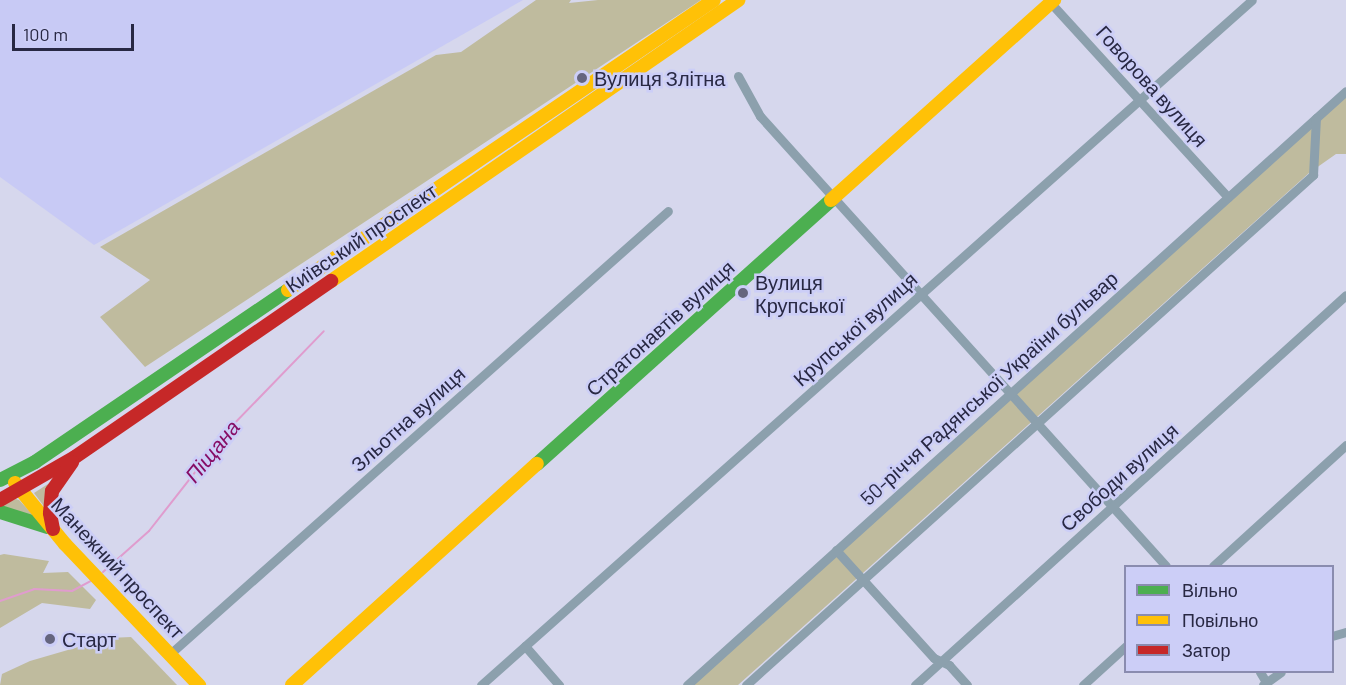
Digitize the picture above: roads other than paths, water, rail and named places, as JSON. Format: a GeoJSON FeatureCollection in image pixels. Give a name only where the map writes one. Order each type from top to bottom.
{"type":"FeatureCollection","features":[{"type":"Feature","properties":{"kind":"main road","name":"Київський проспект"},"geometry":{"type":"LineString","coordinates":[[5,478],[35,462],[714,0]]}},
{"type":"Feature","properties":{"kind":"main road","name":"Київський проспект"},"geometry":{"type":"LineString","coordinates":[[0,500],[20,491],[75,457],[739,0]]}},
{"type":"Feature","properties":{"kind":"main road","name":"Стратонавтів вулиця"},"geometry":{"type":"LineString","coordinates":[[292,685],[1051,1]]}},
{"type":"Feature","properties":{"kind":"main road"},"geometry":{"type":"LineString","coordinates":[[0,512],[19,516],[52,529],[50,513],[52,491],[75,457]]}},
{"type":"Feature","properties":{"kind":"main road","name":"Манежний проспект"},"geometry":{"type":"LineString","coordinates":[[5,478],[20,491],[52,529],[200,685]]}},
{"type":"Feature","properties":{"kind":"street","name":"Крупської вулиця"},"geometry":{"type":"LineString","coordinates":[[481,685],[1252,0]]}},
{"type":"Feature","properties":{"kind":"street","name":"Говорова вулиця"},"geometry":{"type":"LineString","coordinates":[[1051,1],[1228,197]]}},
{"type":"Feature","properties":{"kind":"street"},"geometry":{"type":"LineString","coordinates":[[738,76],[760,116],[832,199],[1164,565]]}},
{"type":"Feature","properties":{"kind":"street","name":"50-річчя Радянської України бульвар"},"geometry":{"type":"LineString","coordinates":[[687,685],[1346,91]]}},
{"type":"Feature","properties":{"kind":"street"},"geometry":{"type":"LineString","coordinates":[[746,685],[1313,175],[1316,118]]}},
{"type":"Feature","properties":{"kind":"street","name":"Зльотна вулиця"},"geometry":{"type":"LineString","coordinates":[[171,653],[668,211]]}},
{"type":"Feature","properties":{"kind":"street","name":"Свободи вулиця"},"geometry":{"type":"LineString","coordinates":[[915,685],[1346,295]]}},
{"type":"Feature","properties":{"kind":"street"},"geometry":{"type":"LineString","coordinates":[[1215,565],[1346,445]]}},
{"type":"Feature","properties":{"kind":"street"},"geometry":{"type":"LineString","coordinates":[[836,550],[934,658],[942,661],[967,685]]}},
{"type":"Feature","properties":{"kind":"street"},"geometry":{"type":"LineString","coordinates":[[525,646],[559,685]]}},
{"type":"Feature","properties":{"kind":"street"},"geometry":{"type":"LineString","coordinates":[[1083,685],[1124,647]]}},
{"type":"Feature","properties":{"kind":"street"},"geometry":{"type":"LineString","coordinates":[[1264,684],[1280,673]]}},
{"type":"Feature","properties":{"kind":"waterway","name":"Піщана"},"geometry":{"type":"LineString","coordinates":[[103,572],[149,531],[229,429],[324,331]]}},
{"type":"Feature","properties":{"kind":"waterway","name":"Піщана"},"geometry":{"type":"LineString","coordinates":[[0,601],[34,589],[72,591],[91,581]]}},
{"type":"Feature","properties":{"kind":"place","name":"Вулиця Злітна"},"geometry":{"type":"Point","coordinates":[582,78]}},
{"type":"Feature","properties":{"kind":"place","name":"Вулиця Крупської"},"geometry":{"type":"Point","coordinates":[743,293]}},
{"type":"Feature","properties":{"kind":"place","name":"Старт"},"geometry":{"type":"Point","coordinates":[50,639]}}]}
